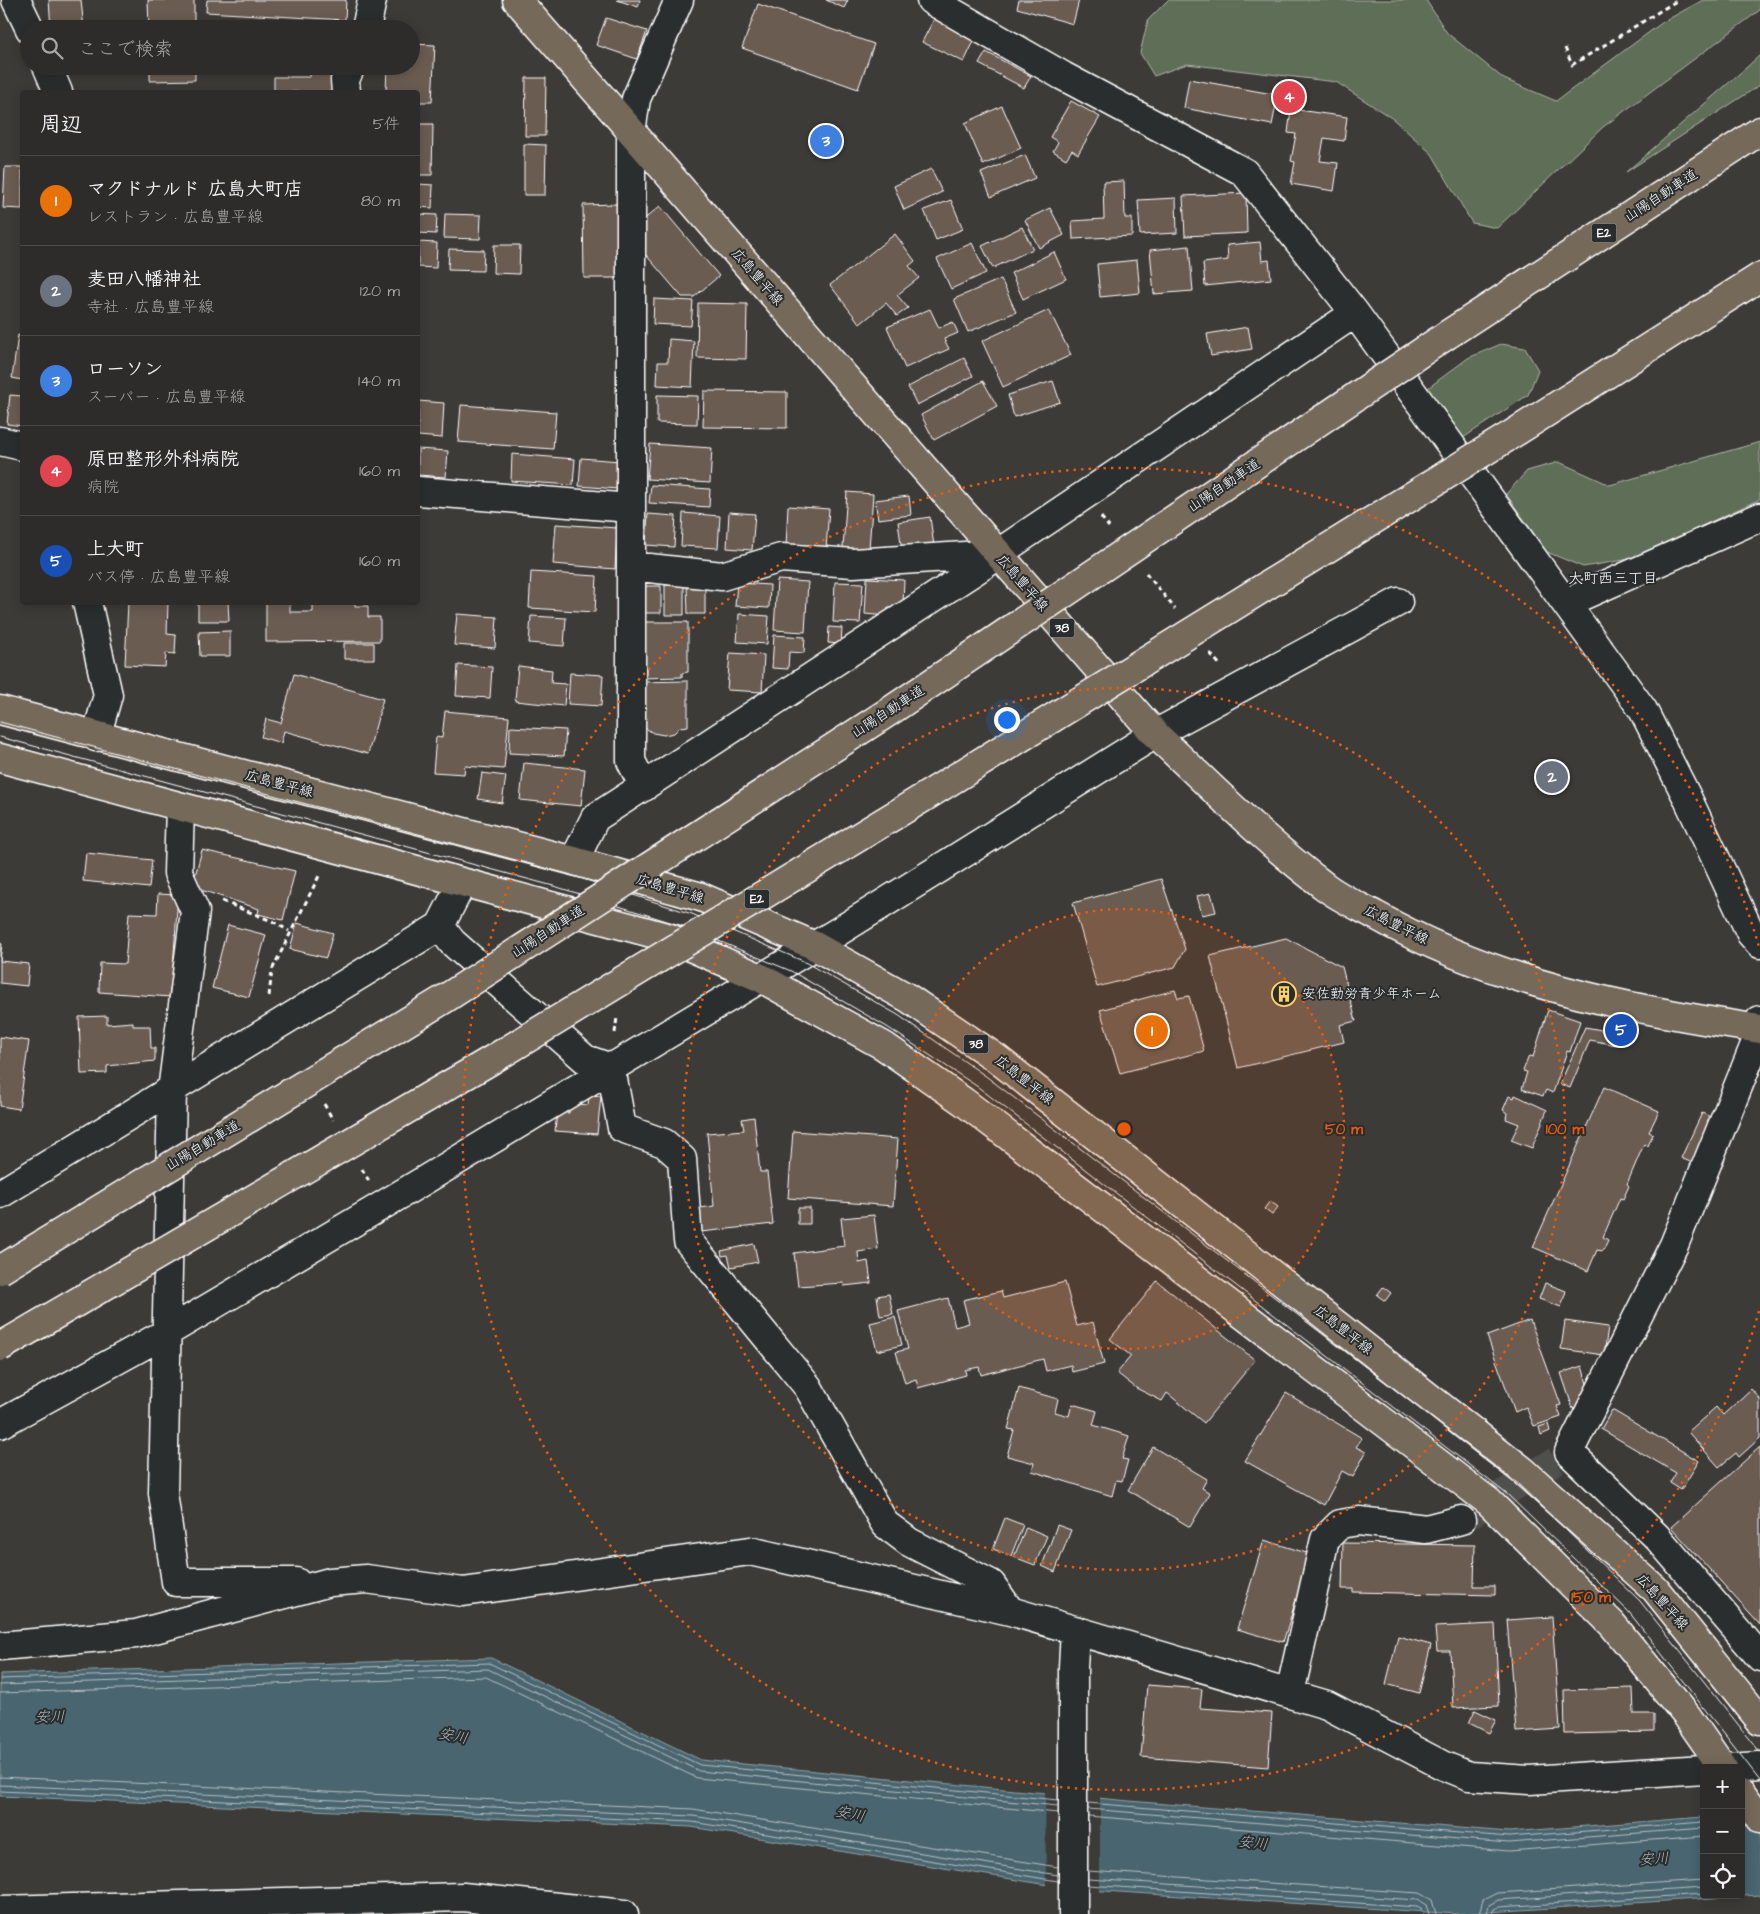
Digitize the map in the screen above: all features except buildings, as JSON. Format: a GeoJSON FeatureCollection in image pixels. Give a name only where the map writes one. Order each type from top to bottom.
{"type":"FeatureCollection","features":[{"type":"Feature","properties":{"kind":"main road","name":"広島豊平線"},"geometry":{"type":"LineString","coordinates":[[517,0],[1155,734],[1262,835],[1324,886],[1404,932],[1488,968],[1573,995],[1670,1016],[1760,1026]]}},
{"type":"Feature","properties":{"kind":"main road","name":"山陽自動車道"},"geometry":{"type":"LineString","coordinates":[[0,1270],[446,998],[831,749],[1447,336],[1760,131]]}},
{"type":"Feature","properties":{"kind":"main road","name":"E2"},"geometry":{"type":"LineString","coordinates":[[0,1347],[496,1057],[926,796],[1506,438],[1760,277]]}},
{"type":"Feature","properties":{"kind":"main road","name":"広島豊平線"},"geometry":{"type":"LineString","coordinates":[[0,710],[96,737],[574,861],[701,897],[813,945],[908,998],[996,1058],[1522,1470],[1655,1590],[1760,1720]]}},
{"type":"Feature","properties":{"kind":"main road"},"geometry":{"type":"LineString","coordinates":[[0,758],[462,884],[670,938],[760,978],[884,1046],[964,1102],[1490,1502],[1612,1624],[1687,1716],[1722,1764]]}},
{"type":"Feature","properties":{"kind":"street"},"geometry":{"type":"LineString","coordinates":[[16,0],[26,20]]}},
{"type":"Feature","properties":{"kind":"street"},"geometry":{"type":"LineString","coordinates":[[368,20],[372,0]]}},
{"type":"Feature","properties":{"kind":"street"},"geometry":{"type":"LineString","coordinates":[[644,787],[631,761],[631,132],[636,99],[680,0]]}},
{"type":"Feature","properties":{"kind":"street"},"geometry":{"type":"LineString","coordinates":[[931,0],[1063,76],[1244,172],[1355,313],[1643,710],[1686,795],[1751,934],[1760,944]]}},
{"type":"Feature","properties":{"kind":"street"},"geometry":{"type":"LineString","coordinates":[[51,75],[57,90]]}},
{"type":"Feature","properties":{"kind":"street"},"geometry":{"type":"LineString","coordinates":[[346,90],[345,80],[347,75]]}},
{"type":"Feature","properties":{"kind":"street"},"geometry":{"type":"LineString","coordinates":[[574,861],[595,818],[980,568],[997,554],[1355,313]]}},
{"type":"Feature","properties":{"kind":"street"},"geometry":{"type":"LineString","coordinates":[[0,441],[20,446]]}},
{"type":"Feature","properties":{"kind":"street"},"geometry":{"type":"LineString","coordinates":[[420,491],[630,508]]}},
{"type":"Feature","properties":{"kind":"street"},"geometry":{"type":"LineString","coordinates":[[1566,603],[1760,517]]}},
{"type":"Feature","properties":{"kind":"street"},"geometry":{"type":"LineString","coordinates":[[631,566],[722,576],[781,558],[853,563],[997,554]]}},
{"type":"Feature","properties":{"kind":"street"},"geometry":{"type":"LineString","coordinates":[[0,1424],[166,1334],[383,1205],[760,978],[1155,734],[1398,602]]}},
{"type":"Feature","properties":{"kind":"street"},"geometry":{"type":"LineString","coordinates":[[88,605],[108,695],[96,737]]}},
{"type":"Feature","properties":{"kind":"street"},"geometry":{"type":"LineString","coordinates":[[180,807],[178,873],[195,911],[172,1091],[163,1493],[176,1582],[330,1582],[366,1579],[462,1592],[750,1551],[1010,1611],[1290,1693],[1327,1705],[1442,1765],[1469,1776],[1529,1780],[1700,1769]]}},
{"type":"Feature","properties":{"kind":"street"},"geometry":{"type":"LineString","coordinates":[[0,1194],[172,1091],[440,926],[462,884]]}},
{"type":"Feature","properties":{"kind":"street"},"geometry":{"type":"LineString","coordinates":[[440,926],[452,942],[585,1059],[611,1068]]}},
{"type":"Feature","properties":{"kind":"street"},"geometry":{"type":"LineString","coordinates":[[1760,1026],[1756,1042],[1674,1246],[1566,1454],[1658,1537],[1760,1657]]}},
{"type":"Feature","properties":{"kind":"street"},"geometry":{"type":"LineString","coordinates":[[611,1068],[622,1128],[664,1143],[682,1159],[688,1241],[808,1387],[885,1524],[909,1542],[991,1584],[1010,1611]]}},
{"type":"Feature","properties":{"kind":"street"},"geometry":{"type":"LineString","coordinates":[[1290,1693],[1325,1539],[1340,1524],[1359,1521],[1426,1530],[1460,1520]]}},
{"type":"Feature","properties":{"kind":"street"},"geometry":{"type":"LineString","coordinates":[[0,1646],[136,1634],[330,1582]]}},
{"type":"Feature","properties":{"kind":"street"},"geometry":{"type":"LineString","coordinates":[[1073,1914],[1074,1772],[1072,1667],[1075,1630]]}},
{"type":"Feature","properties":{"kind":"street"},"geometry":{"type":"LineString","coordinates":[[1745,1767],[1760,1766]]}},
{"type":"Feature","properties":{"kind":"street"},"geometry":{"type":"LineString","coordinates":[[0,1910],[462,1897],[624,1914]]}},
{"type":"Feature","properties":{"kind":"path"},"geometry":{"type":"LineString","coordinates":[[1564,48],[1572,65],[1678,0]]}},
{"type":"Feature","properties":{"kind":"path"},"geometry":{"type":"LineString","coordinates":[[1084,496],[1115,534]]}},
{"type":"Feature","properties":{"kind":"path"},"geometry":{"type":"LineString","coordinates":[[1146,572],[1176,611]]}},
{"type":"Feature","properties":{"kind":"path"},"geometry":{"type":"LineString","coordinates":[[1207,649],[1238,688]]}},
{"type":"Feature","properties":{"kind":"path"},"geometry":{"type":"LineString","coordinates":[[278,1026],[270,1017],[268,1001],[272,970],[320,873]]}},
{"type":"Feature","properties":{"kind":"path"},"geometry":{"type":"LineString","coordinates":[[185,888],[254,913],[290,931]]}},
{"type":"Feature","properties":{"kind":"path"},"geometry":{"type":"LineString","coordinates":[[323,1103],[338,1128]]}},
{"type":"Feature","properties":{"kind":"path"},"geometry":{"type":"LineString","coordinates":[[358,1162],[383,1205]]}},
{"type":"Feature","properties":{"kind":"green space"},"geometry":{"type":"Polygon","coordinates":[[[1168,0],[1426,0],[1447,33],[1504,79],[1556,101],[1663,22],[1703,0],[1760,0],[1760,10],[1603,127],[1497,228],[1472,223],[1432,154],[1393,119],[1336,82],[1187,64],[1154,76],[1140,53],[1148,20],[1168,0]]]}},
{"type":"Feature","properties":{"kind":"green space"},"geometry":{"type":"Polygon","coordinates":[[[1760,55],[1760,85],[1626,172],[1747,67],[1760,55]]]}},
{"type":"Feature","properties":{"kind":"green space"},"geometry":{"type":"Polygon","coordinates":[[[1501,344],[1525,348],[1538,370],[1528,395],[1457,442],[1424,391],[1468,358],[1501,344]]]}},
{"type":"Feature","properties":{"kind":"green space"},"geometry":{"type":"Polygon","coordinates":[[[1760,442],[1760,499],[1630,559],[1583,567],[1547,552],[1506,494],[1527,471],[1559,462],[1610,485],[1760,442]]]}},
{"type":"Feature","properties":{"kind":"water","name":"安川"},"geometry":{"type":"Polygon","coordinates":[[[491,1658],[701,1760],[1129,1801],[1509,1832],[1700,1817],[1700,1899],[1457,1914],[1073,1889],[691,1827],[0,1796],[0,1674],[491,1658]]]}},
{"type":"Feature","properties":{"kind":"water"},"geometry":{"type":"Polygon","coordinates":[[[1760,1813],[1760,1895],[1745,1896],[1745,1814],[1760,1813]]]}},
{"type":"Feature","properties":{"kind":"pier"},"geometry":{"type":"Polygon","coordinates":[[[1045,1791],[1100,1796],[1100,1893],[1046,1887],[1045,1791]]]}},
{"type":"Feature","properties":{"kind":"tunnel"},"geometry":{"type":"LineString","coordinates":[[1461,1520],[1563,1456]]}},
{"type":"Feature","properties":{"kind":"tram line"},"geometry":{"type":"LineString","coordinates":[[0,722],[568,874],[692,914],[803,961],[898,1015],[987,1077],[1517,1483],[1640,1601],[1760,1752]]}},
{"type":"Feature","properties":{"kind":"tram line"},"geometry":{"type":"LineString","coordinates":[[0,737],[557,887],[680,925],[791,971],[887,1027],[978,1087],[1508,1495],[1629,1612],[1760,1780]]}},
{"type":"Feature","properties":{"kind":"place","name":"原田整形外科病院"},"geometry":{"type":"Point","coordinates":[1289,97]}},
{"type":"Feature","properties":{"kind":"place","name":"ローソン"},"geometry":{"type":"Point","coordinates":[826,141]}},
{"type":"Feature","properties":{"kind":"place","name":"麦田八幡神社"},"geometry":{"type":"Point","coordinates":[1552,777]}},
{"type":"Feature","properties":{"kind":"place","name":"安佐勤労青少年ホーム"},"geometry":{"type":"Point","coordinates":[1284,994]}},
{"type":"Feature","properties":{"kind":"place","name":"上大町"},"geometry":{"type":"Point","coordinates":[1621,1030]}},
{"type":"Feature","properties":{"kind":"place","name":"マクドナルド 広島大町店"},"geometry":{"type":"Point","coordinates":[1152,1031]}},
{"type":"Feature","properties":{"kind":"district","name":"大町西三丁目"},"geometry":{"type":"Point","coordinates":[1613,578]}}]}
